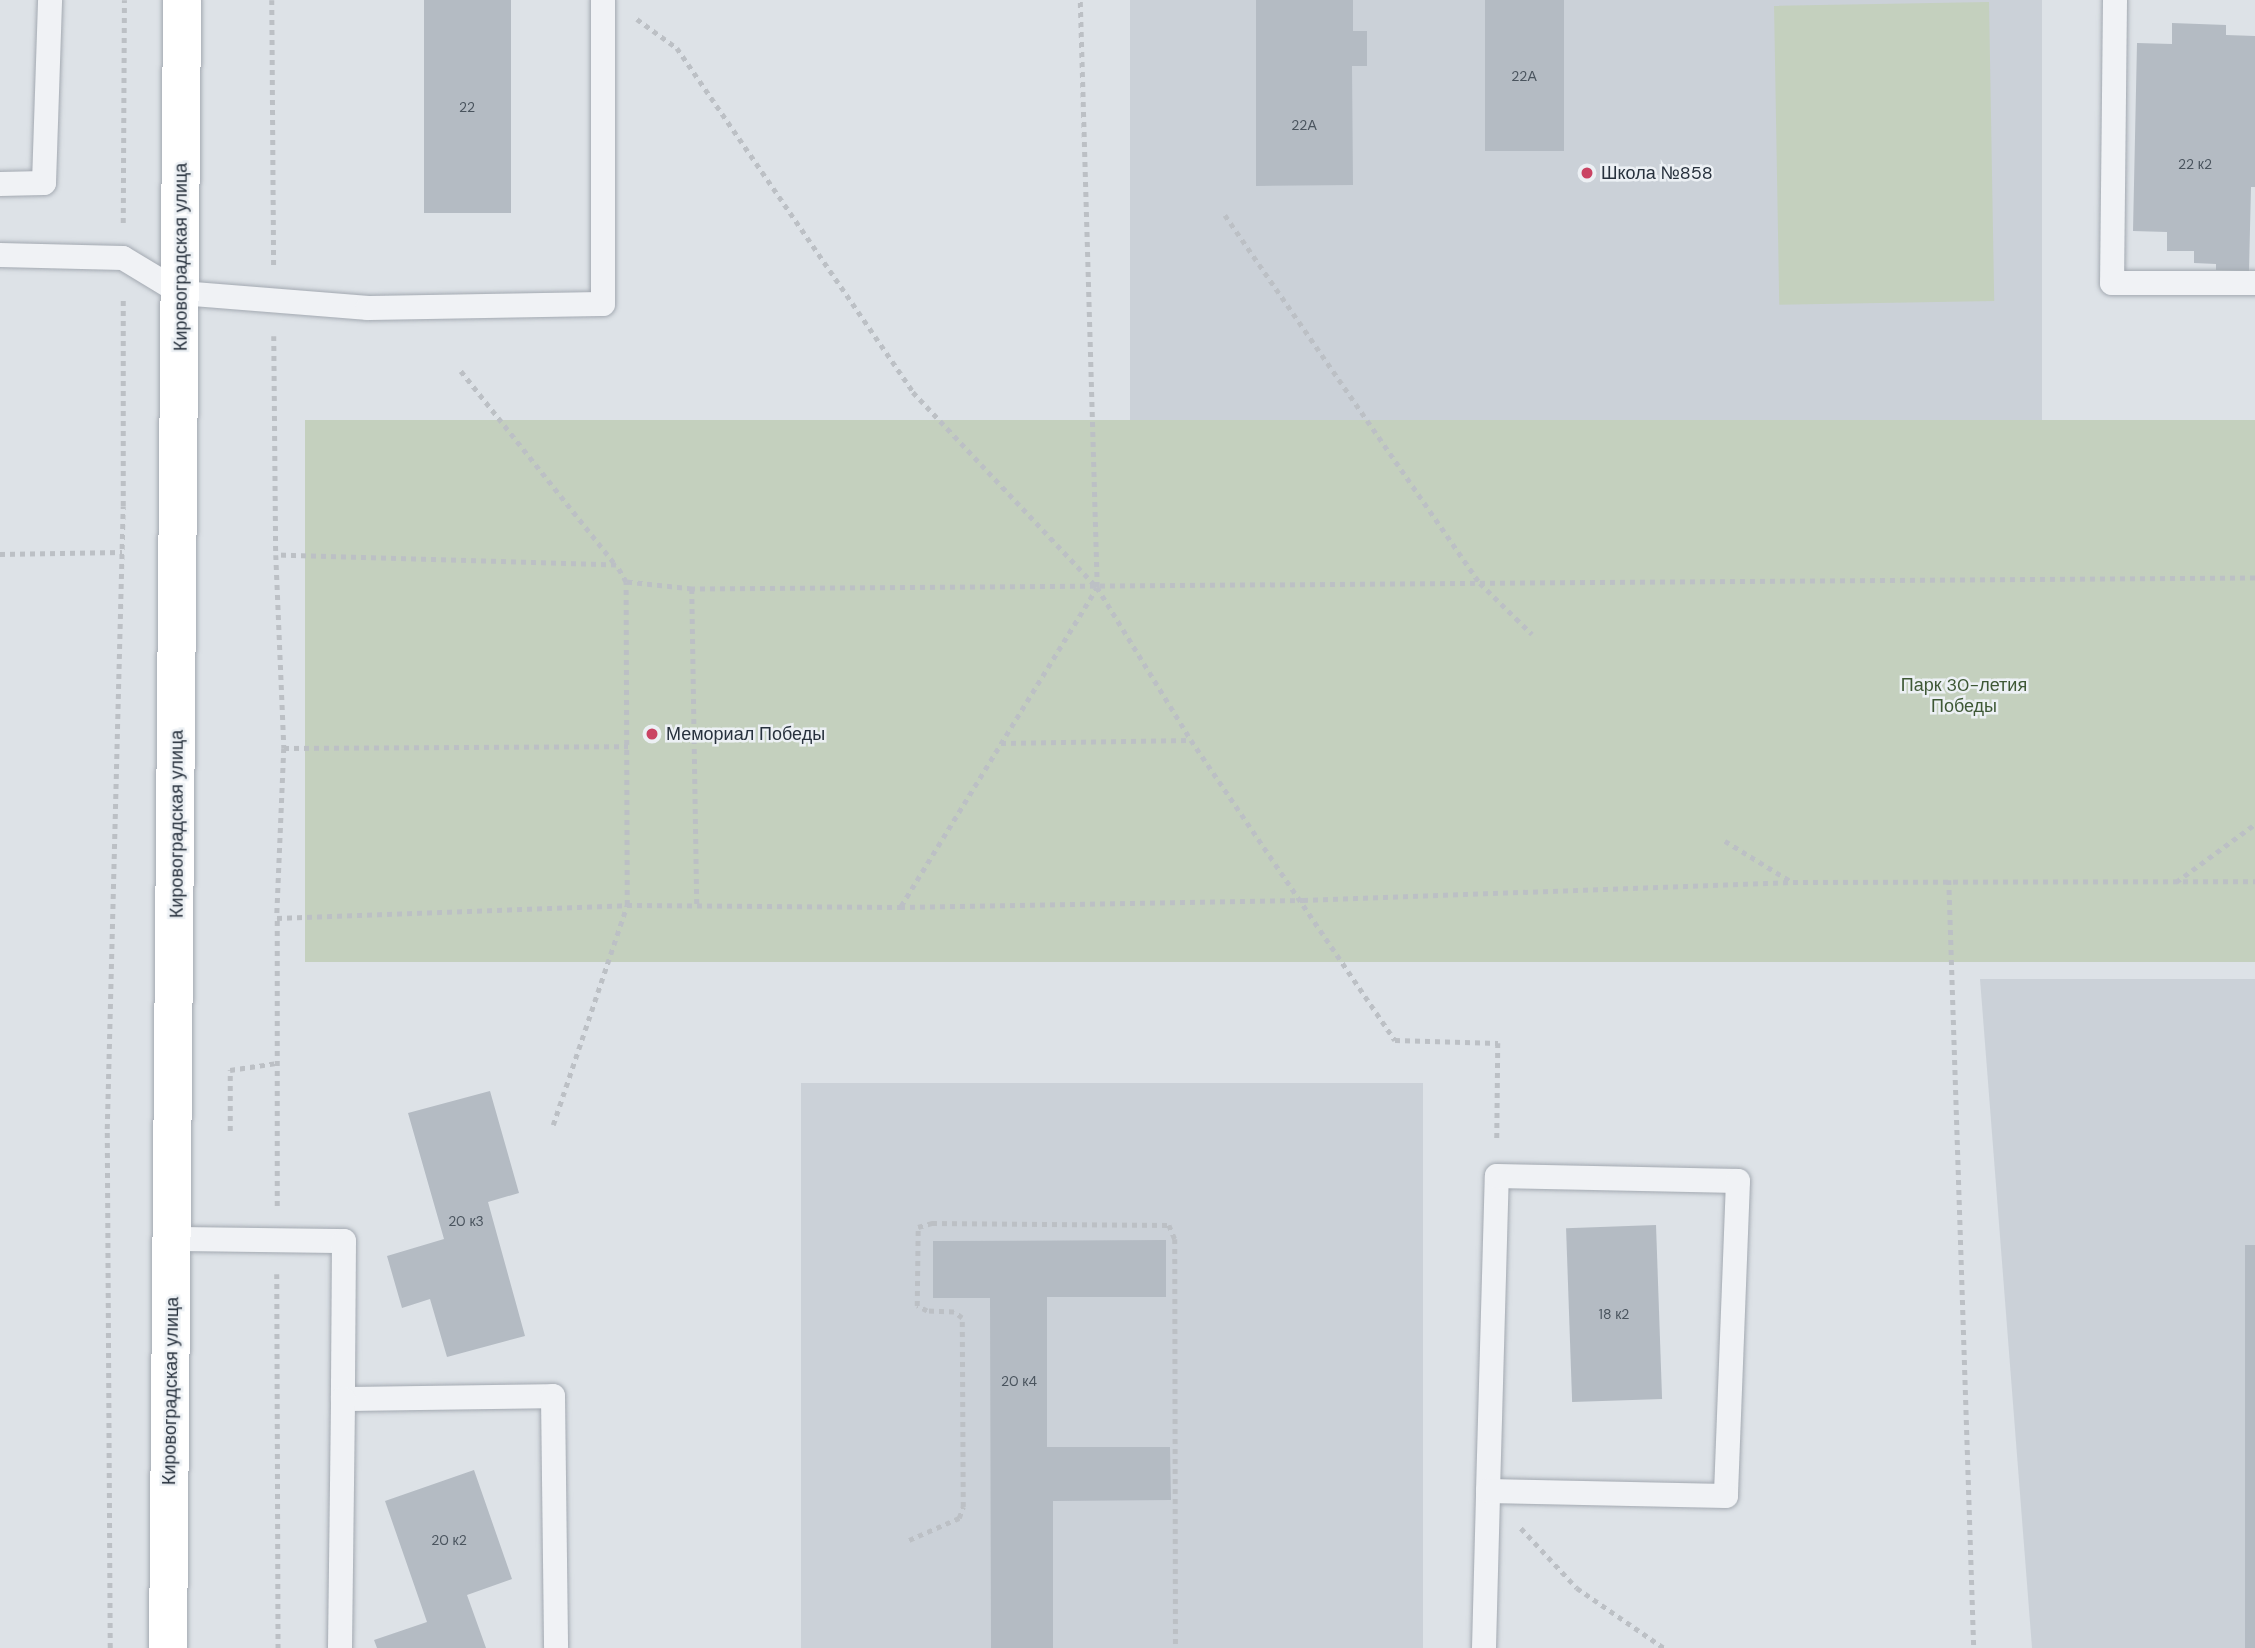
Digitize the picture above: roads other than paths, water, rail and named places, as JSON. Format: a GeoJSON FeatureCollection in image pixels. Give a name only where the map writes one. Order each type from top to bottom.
{"type":"FeatureCollection","features":[{"type":"Feature","properties":{"kind":"street","name":"Кировоградская улица"},"geometry":{"type":"LineString","coordinates":[[168,1648],[182,0]]}},
{"type":"Feature","properties":{"kind":"lane"},"geometry":{"type":"LineString","coordinates":[[0,184],[44,183],[50,0]]}},
{"type":"Feature","properties":{"kind":"lane"},"geometry":{"type":"LineString","coordinates":[[0,255],[123,258],[181,293],[368,308],[603,304],[603,0]]}},
{"type":"Feature","properties":{"kind":"lane"},"geometry":{"type":"LineString","coordinates":[[2115,0],[2112,283],[2255,283]]}},
{"type":"Feature","properties":{"kind":"lane"},"geometry":{"type":"LineString","coordinates":[[1484,1648],[1488,1491],[1497,1176],[1738,1181],[1726,1496],[1488,1491]]}},
{"type":"Feature","properties":{"kind":"lane"},"geometry":{"type":"LineString","coordinates":[[173,1239],[344,1241],[340,1648]]}},
{"type":"Feature","properties":{"kind":"lane"},"geometry":{"type":"LineString","coordinates":[[343,1399],[553,1396],[556,1648]]}},
{"type":"Feature","properties":{"kind":"place","name":"Школа №858"},"geometry":{"type":"Point","coordinates":[1587,173]}},
{"type":"Feature","properties":{"kind":"place","name":"Мемориал Победы"},"geometry":{"type":"Point","coordinates":[652,734]}},
{"type":"Feature","properties":{"kind":"park label","name":"Парк 30-летия Победы"},"geometry":{"type":"Point","coordinates":[1964,696]}}]}
